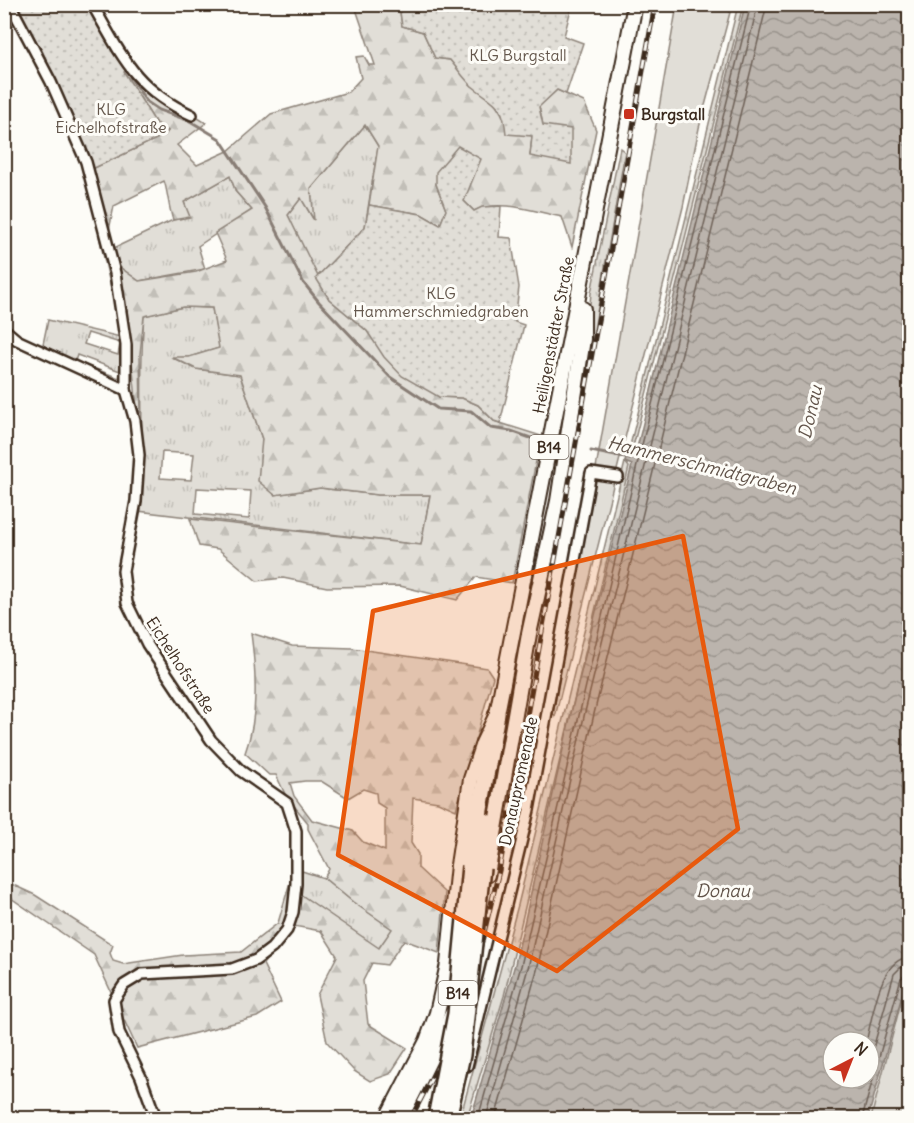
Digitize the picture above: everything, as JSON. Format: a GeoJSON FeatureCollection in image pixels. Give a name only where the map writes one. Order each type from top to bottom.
{"type":"FeatureCollection","features":[{"type":"Feature","properties":{"kind":"highway","name":"Heiligenstädter Straße"},"geometry":{"type":"LineString","coordinates":[[486,779],[497,714]]}},
{"type":"Feature","properties":{"kind":"highway","name":"B14"},"geometry":{"type":"LineString","coordinates":[[436,1119],[456,1014],[474,838],[486,779]]}},
{"type":"Feature","properties":{"kind":"highway","name":"B14"},"geometry":{"type":"LineString","coordinates":[[448,1119],[462,1055],[471,983],[482,868],[486,779]]}},
{"type":"Feature","properties":{"kind":"main road","name":"Heiligenstädter Straße"},"geometry":{"type":"LineString","coordinates":[[497,714],[635,4]]}},
{"type":"Feature","properties":{"kind":"main road"},"geometry":{"type":"LineString","coordinates":[[401,1119],[456,1005],[476,948],[529,634],[558,501],[583,339],[582,279]]}},
{"type":"Feature","properties":{"kind":"main road"},"geometry":{"type":"LineString","coordinates":[[387,1119],[428,1041],[437,1013],[448,964],[458,865],[471,779],[483,743],[497,714]]}},
{"type":"Feature","properties":{"kind":"street","name":"Eichelhofstraße"},"geometry":{"type":"LineString","coordinates":[[10,4],[51,82],[94,184],[113,264],[124,325],[128,369],[126,390],[135,421],[139,468],[123,572],[127,603],[141,634],[211,740],[241,771],[286,803],[296,831],[297,884],[292,912],[286,930],[272,948],[256,960],[232,969],[142,974],[124,985],[114,1000],[120,1032],[141,1077],[156,1119]]}},
{"type":"Feature","properties":{"kind":"street"},"geometry":{"type":"LineString","coordinates":[[92,4],[139,80],[169,104],[192,115]]}},
{"type":"Feature","properties":{"kind":"street"},"geometry":{"type":"LineString","coordinates":[[4,329],[17,340],[126,390]]}},
{"type":"Feature","properties":{"kind":"street","name":"Donaupromenade"},"geometry":{"type":"LineString","coordinates":[[454,1119],[529,810],[591,473],[618,477]]}},
{"type":"Feature","properties":{"kind":"highlighted area"},"geometry":{"type":"Polygon","coordinates":[[[683,536],[738,829],[557,971],[338,855],[373,611],[683,536]]]}},
{"type":"Feature","properties":{"kind":"green space","name":"KLG Eichelhofstraße"},"geometry":{"type":"Polygon","coordinates":[[[13,5],[92,5],[130,69],[124,72],[155,122],[168,131],[165,135],[90,170],[42,50],[13,5]]]}},
{"type":"Feature","properties":{"kind":"green space"},"geometry":{"type":"Polygon","coordinates":[[[351,5],[399,5],[402,26],[423,32],[435,58],[450,60],[472,86],[492,98],[505,119],[532,136],[530,156],[543,125],[539,106],[557,90],[584,102],[596,130],[572,247],[562,217],[506,206],[484,207],[474,211],[464,201],[470,183],[436,184],[446,210],[440,225],[421,214],[369,205],[378,146],[365,125],[311,189],[314,220],[301,198],[288,215],[329,299],[367,331],[375,342],[439,397],[462,398],[478,405],[494,421],[541,436],[512,583],[476,577],[457,600],[400,586],[327,587],[283,578],[257,581],[218,549],[199,546],[190,519],[421,545],[430,495],[378,495],[320,488],[275,495],[258,481],[262,439],[240,375],[196,369],[172,357],[189,357],[219,348],[212,308],[183,307],[144,316],[140,354],[141,413],[137,408],[130,343],[116,310],[99,236],[96,188],[90,170],[165,135],[168,131],[155,122],[124,72],[130,69],[139,80],[206,123],[177,145],[197,165],[228,151],[271,114],[348,92],[361,78],[356,57],[364,56],[369,65],[375,65],[356,9],[351,5]],[[230,176],[184,202],[190,217],[173,220],[164,181],[114,206],[108,235],[114,263],[139,281],[196,272],[227,260],[215,233],[252,210],[236,192],[230,176]]]}},
{"type":"Feature","properties":{"kind":"green space","name":"KLG Burgstall"},"geometry":{"type":"Polygon","coordinates":[[[399,5],[572,5],[564,36],[583,43],[566,94],[557,90],[539,107],[543,125],[571,129],[571,164],[530,156],[532,136],[506,134],[503,115],[496,104],[469,83],[450,60],[435,58],[423,32],[402,26],[399,5]]]}},
{"type":"Feature","properties":{"kind":"green space"},"geometry":{"type":"Polygon","coordinates":[[[677,5],[732,5],[699,128],[683,207],[555,717],[553,714],[677,5]]]}},
{"type":"Feature","properties":{"kind":"green space"},"geometry":{"type":"Polygon","coordinates":[[[738,5],[743,5],[631,455],[628,454],[738,5]]]}},
{"type":"Feature","properties":{"kind":"green space"},"geometry":{"type":"Polygon","coordinates":[[[365,125],[378,146],[365,227],[316,278],[288,215],[301,198],[313,219],[311,189],[365,125]]]}},
{"type":"Feature","properties":{"kind":"green space","name":"KLG Hammerschmiedgraben"},"geometry":{"type":"Polygon","coordinates":[[[458,146],[481,159],[464,201],[474,211],[482,207],[501,206],[499,237],[511,238],[519,287],[515,322],[524,325],[500,423],[494,421],[478,405],[462,398],[439,397],[402,376],[384,357],[367,331],[329,299],[316,278],[365,227],[369,205],[421,214],[440,225],[446,210],[436,184],[436,172],[458,146]]]}},
{"type":"Feature","properties":{"kind":"green space"},"geometry":{"type":"Polygon","coordinates":[[[620,148],[625,152],[589,359],[585,358],[591,293],[620,148]]]}},
{"type":"Feature","properties":{"kind":"green space"},"geometry":{"type":"Polygon","coordinates":[[[230,176],[236,192],[252,210],[198,246],[205,269],[139,281],[114,263],[112,249],[173,220],[189,217],[184,202],[230,176]]]}},
{"type":"Feature","properties":{"kind":"green space"},"geometry":{"type":"Polygon","coordinates":[[[183,307],[212,308],[220,348],[189,357],[173,358],[196,369],[240,375],[262,439],[274,495],[320,488],[378,495],[430,495],[421,545],[138,511],[144,316],[183,307]],[[162,452],[160,478],[191,480],[194,454],[162,452]],[[197,488],[195,514],[249,519],[251,491],[197,488]]]}},
{"type":"Feature","properties":{"kind":"green space"},"geometry":{"type":"Polygon","coordinates":[[[48,320],[121,337],[124,352],[123,381],[117,383],[42,349],[48,320]],[[88,333],[84,344],[118,355],[120,343],[88,333]],[[77,355],[75,361],[119,378],[120,371],[77,355]]]}},
{"type":"Feature","properties":{"kind":"green space"},"geometry":{"type":"Polygon","coordinates":[[[625,462],[629,467],[504,996],[467,1118],[460,1118],[518,905],[625,462]]]}},
{"type":"Feature","properties":{"kind":"green space"},"geometry":{"type":"Polygon","coordinates":[[[251,633],[292,646],[352,648],[487,668],[493,677],[456,810],[438,802],[413,798],[411,843],[418,854],[418,868],[445,893],[439,953],[404,940],[387,965],[372,963],[363,981],[368,1024],[407,1048],[390,1074],[370,1081],[354,1071],[327,1042],[317,995],[337,956],[321,931],[294,926],[263,964],[281,1002],[257,1017],[137,1048],[94,955],[11,898],[7,882],[35,895],[113,945],[110,953],[113,961],[123,964],[183,955],[241,952],[278,923],[290,882],[297,892],[379,948],[392,929],[324,878],[329,869],[308,829],[308,823],[286,796],[276,775],[269,775],[245,753],[253,724],[255,678],[251,633]],[[321,781],[290,783],[294,796],[312,820],[353,831],[363,842],[385,851],[385,808],[377,803],[376,793],[363,789],[348,798],[321,781]]]}},
{"type":"Feature","properties":{"kind":"green space"},"geometry":{"type":"Polygon","coordinates":[[[302,871],[324,878],[353,902],[393,929],[378,949],[297,892],[302,871]]]}},
{"type":"Feature","properties":{"kind":"green space"},"geometry":{"type":"Polygon","coordinates":[[[909,971],[909,1118],[871,1118],[878,1090],[881,1090],[881,1079],[909,971]]]}},
{"type":"Feature","properties":{"kind":"water","name":"Donau"},"geometry":{"type":"Polygon","coordinates":[[[745,5],[909,5],[909,970],[881,1071],[881,1030],[821,1030],[821,1090],[876,1090],[868,1118],[471,1118],[515,964],[572,709],[632,465],[625,462],[628,454],[635,456],[745,5]]]}},
{"type":"Feature","properties":{"kind":"waterway","name":"Hammerschmidtgraben"},"geometry":{"type":"LineString","coordinates":[[130,77],[147,102],[159,110],[190,121],[220,139],[265,207],[303,282],[390,377],[438,409],[471,411],[491,428],[511,431],[539,441]]}},
{"type":"Feature","properties":{"kind":"waterway","name":"Hammerschmidtgraben"},"geometry":{"type":"LineString","coordinates":[[591,451],[630,459]]}},
{"type":"Feature","properties":{"kind":"railway"},"geometry":{"type":"LineString","coordinates":[[411,1118],[440,1062],[470,991],[499,871],[655,4]]}},
{"type":"Feature","properties":{"kind":"place","name":"Burgstall"},"geometry":{"type":"Point","coordinates":[629,114]}}]}
